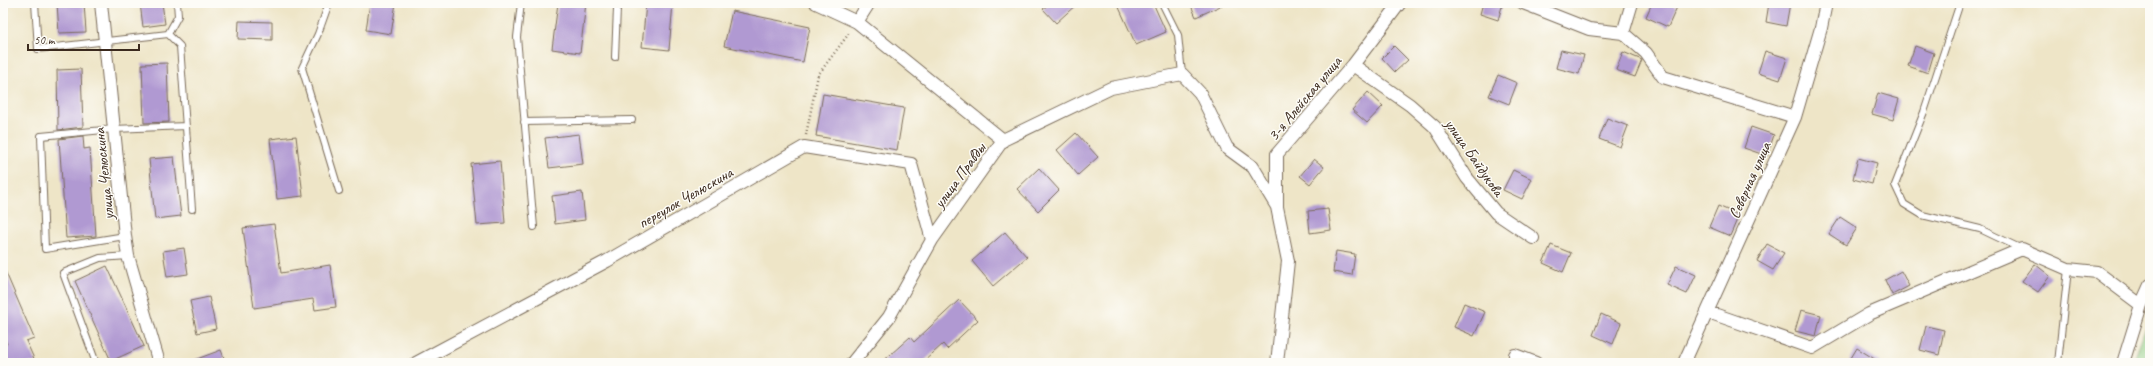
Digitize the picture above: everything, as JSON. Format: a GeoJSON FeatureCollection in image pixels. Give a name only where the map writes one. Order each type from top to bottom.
{"type":"FeatureCollection","features":[{"type":"Feature","properties":{"kind":"street","name":"улица Челюскина"},"geometry":{"type":"LineString","coordinates":[[101,3],[128,256],[159,363]]}},
{"type":"Feature","properties":{"kind":"street","name":"улица Правды"},"geometry":{"type":"LineString","coordinates":[[816,3],[857,22],[1003,140],[932,240],[889,317],[852,363]]}},
{"type":"Feature","properties":{"kind":"street"},"geometry":{"type":"LineString","coordinates":[[857,22],[870,3]]}},
{"type":"Feature","properties":{"kind":"street","name":"3-я Алейская улица"},"geometry":{"type":"LineString","coordinates":[[1277,207],[1277,154],[1353,65],[1400,3]]}},
{"type":"Feature","properties":{"kind":"street"},"geometry":{"type":"LineString","coordinates":[[1523,3],[1590,29],[1623,33],[1646,53],[1663,77],[1794,117]]}},
{"type":"Feature","properties":{"kind":"street"},"geometry":{"type":"LineString","coordinates":[[1623,33],[1632,3]]}},
{"type":"Feature","properties":{"kind":"street","name":"Северная улица"},"geometry":{"type":"LineString","coordinates":[[1684,363],[1794,117],[1821,28],[1826,3]]}},
{"type":"Feature","properties":{"kind":"street","name":"улица Байдукова"},"geometry":{"type":"LineString","coordinates":[[1353,65],[1410,105],[1435,127],[1467,178],[1496,213],[1533,238]]}},
{"type":"Feature","properties":{"kind":"street"},"geometry":{"type":"LineString","coordinates":[[1003,140],[1111,88],[1182,74],[1200,93],[1227,148],[1253,167],[1277,207],[1288,262],[1277,363]]}},
{"type":"Feature","properties":{"kind":"street"},"geometry":{"type":"LineString","coordinates":[[804,147],[911,164],[932,240]]}},
{"type":"Feature","properties":{"kind":"street","name":"переулок Челюскина"},"geometry":{"type":"LineString","coordinates":[[416,363],[607,262],[804,147]]}},
{"type":"Feature","properties":{"kind":"street"},"geometry":{"type":"LineString","coordinates":[[1708,312],[1812,348],[1869,314],[2022,249],[2068,269],[2097,272],[2141,305]]}},
{"type":"Feature","properties":{"kind":"street"},"geometry":{"type":"LineString","coordinates":[[2123,363],[2141,305],[2150,285]]}},
{"type":"Feature","properties":{"kind":"street"},"geometry":{"type":"LineString","coordinates":[[1515,355],[1536,363]]}},
{"type":"Feature","properties":{"kind":"lane"},"geometry":{"type":"LineString","coordinates":[[35,3],[38,49],[105,43],[168,34]]}},
{"type":"Feature","properties":{"kind":"lane"},"geometry":{"type":"LineString","coordinates":[[168,34],[178,16],[177,3]]}},
{"type":"Feature","properties":{"kind":"lane"},"geometry":{"type":"LineString","coordinates":[[329,3],[318,34],[302,68],[339,191]]}},
{"type":"Feature","properties":{"kind":"lane"},"geometry":{"type":"LineString","coordinates":[[521,3],[517,37],[534,227]]}},
{"type":"Feature","properties":{"kind":"lane"},"geometry":{"type":"LineString","coordinates":[[615,57],[616,3]]}},
{"type":"Feature","properties":{"kind":"lane"},"geometry":{"type":"LineString","coordinates":[[1162,3],[1178,36],[1182,74]]}},
{"type":"Feature","properties":{"kind":"lane"},"geometry":{"type":"LineString","coordinates":[[1960,3],[1924,112],[1895,184],[1904,204],[1922,215],[1980,229],[2022,249]]}},
{"type":"Feature","properties":{"kind":"lane"},"geometry":{"type":"LineString","coordinates":[[168,34],[180,46],[192,209]]}},
{"type":"Feature","properties":{"kind":"lane"},"geometry":{"type":"LineString","coordinates":[[524,122],[632,120]]}},
{"type":"Feature","properties":{"kind":"lane"},"geometry":{"type":"LineString","coordinates":[[125,236],[45,249],[41,136],[114,129],[186,126]]}},
{"type":"Feature","properties":{"kind":"lane"},"geometry":{"type":"LineString","coordinates":[[96,363],[63,273],[100,258],[128,256]]}},
{"type":"Feature","properties":{"kind":"lane"},"geometry":{"type":"LineString","coordinates":[[2058,363],[2068,269]]}},
{"type":"Feature","properties":{"kind":"path"},"geometry":{"type":"LineString","coordinates":[[804,147],[818,75],[857,22]]}},
{"type":"Feature","properties":{"kind":"green space"},"geometry":{"type":"Polygon","coordinates":[[[2150,316],[2150,363],[2133,363],[2150,316]]]}},
{"type":"Feature","properties":{"kind":"building"},"geometry":{"type":"Polygon","coordinates":[[[57,3],[84,3],[86,32],[59,33],[57,3]]]}},
{"type":"Feature","properties":{"kind":"building"},"geometry":{"type":"Polygon","coordinates":[[[140,3],[162,3],[165,24],[143,27],[140,3]]]}},
{"type":"Feature","properties":{"kind":"building"},"geometry":{"type":"Polygon","coordinates":[[[370,3],[396,3],[391,34],[366,30],[370,3]]]}},
{"type":"Feature","properties":{"kind":"building"},"geometry":{"type":"Polygon","coordinates":[[[558,3],[586,3],[580,53],[552,49],[558,3]]]}},
{"type":"Feature","properties":{"kind":"building"},"geometry":{"type":"Polygon","coordinates":[[[646,3],[673,3],[669,50],[642,47],[646,3]]]}},
{"type":"Feature","properties":{"kind":"building"},"geometry":{"type":"Polygon","coordinates":[[[1050,3],[1078,3],[1056,23],[1043,9],[1050,3]]]}},
{"type":"Feature","properties":{"kind":"building"},"geometry":{"type":"Polygon","coordinates":[[[1117,3],[1153,3],[1166,32],[1136,45],[1117,3]]]}},
{"type":"Feature","properties":{"kind":"building"},"geometry":{"type":"Polygon","coordinates":[[[1190,3],[1227,3],[1196,17],[1190,3]]]}},
{"type":"Feature","properties":{"kind":"building"},"geometry":{"type":"Polygon","coordinates":[[[1483,3],[1503,3],[1498,20],[1480,14],[1483,3]]]}},
{"type":"Feature","properties":{"kind":"building"},"geometry":{"type":"Polygon","coordinates":[[[1652,3],[1668,3],[1677,7],[1668,27],[1646,17],[1652,3]]]}},
{"type":"Feature","properties":{"kind":"building"},"geometry":{"type":"Polygon","coordinates":[[[1769,3],[1790,3],[1786,26],[1766,22],[1769,3]]]}},
{"type":"Feature","properties":{"kind":"building"},"geometry":{"type":"Polygon","coordinates":[[[732,11],[810,27],[803,62],[724,46],[732,11]]]}},
{"type":"Feature","properties":{"kind":"building"},"geometry":{"type":"Polygon","coordinates":[[[239,21],[272,22],[272,40],[238,39],[239,21]]]}},
{"type":"Feature","properties":{"kind":"building"},"geometry":{"type":"Polygon","coordinates":[[[1394,46],[1408,60],[1395,72],[1382,58],[1394,46]]]}},
{"type":"Feature","properties":{"kind":"building"},"geometry":{"type":"Polygon","coordinates":[[[1915,46],[1934,53],[1928,73],[1908,66],[1915,46]]]}},
{"type":"Feature","properties":{"kind":"building"},"geometry":{"type":"Polygon","coordinates":[[[1561,50],[1584,55],[1579,74],[1556,68],[1561,50]]]}},
{"type":"Feature","properties":{"kind":"building"},"geometry":{"type":"Polygon","coordinates":[[[1765,51],[1787,58],[1780,80],[1758,73],[1765,51]]]}},
{"type":"Feature","properties":{"kind":"building"},"geometry":{"type":"Polygon","coordinates":[[[1623,52],[1642,60],[1635,77],[1616,70],[1623,52]]]}},
{"type":"Feature","properties":{"kind":"building"},"geometry":{"type":"Polygon","coordinates":[[[167,63],[169,122],[144,123],[142,64],[167,63]]]}},
{"type":"Feature","properties":{"kind":"building"},"geometry":{"type":"Polygon","coordinates":[[[81,69],[83,127],[58,130],[57,70],[81,69]]]}},
{"type":"Feature","properties":{"kind":"building"},"geometry":{"type":"Polygon","coordinates":[[[1498,75],[1517,83],[1509,104],[1489,96],[1498,75]]]}},
{"type":"Feature","properties":{"kind":"building"},"geometry":{"type":"Polygon","coordinates":[[[1368,92],[1383,106],[1367,123],[1352,110],[1368,92]]]}},
{"type":"Feature","properties":{"kind":"building"},"geometry":{"type":"Polygon","coordinates":[[[1878,93],[1899,99],[1893,120],[1872,114],[1878,93]]]}},
{"type":"Feature","properties":{"kind":"building"},"geometry":{"type":"Polygon","coordinates":[[[823,94],[904,108],[897,150],[816,136],[823,94]]]}},
{"type":"Feature","properties":{"kind":"building"},"geometry":{"type":"Polygon","coordinates":[[[1607,118],[1628,126],[1620,147],[1599,139],[1607,118]]]}},
{"type":"Feature","properties":{"kind":"building"},"geometry":{"type":"Polygon","coordinates":[[[1751,127],[1774,135],[1767,156],[1744,148],[1751,127]]]}},
{"type":"Feature","properties":{"kind":"building"},"geometry":{"type":"Polygon","coordinates":[[[1076,133],[1098,157],[1078,175],[1057,150],[1076,133]]]}},
{"type":"Feature","properties":{"kind":"building"},"geometry":{"type":"Polygon","coordinates":[[[579,134],[583,164],[549,168],[545,138],[579,134]]]}},
{"type":"Feature","properties":{"kind":"building"},"geometry":{"type":"Polygon","coordinates":[[[83,136],[84,149],[90,148],[96,236],[66,238],[59,139],[83,136]]]}},
{"type":"Feature","properties":{"kind":"building"},"geometry":{"type":"Polygon","coordinates":[[[296,136],[303,196],[277,199],[270,139],[296,136]]]}},
{"type":"Feature","properties":{"kind":"building"},"geometry":{"type":"Polygon","coordinates":[[[174,157],[181,216],[155,219],[149,159],[174,157]]]}},
{"type":"Feature","properties":{"kind":"building"},"geometry":{"type":"Polygon","coordinates":[[[1858,158],[1877,163],[1872,184],[1853,179],[1858,158]]]}},
{"type":"Feature","properties":{"kind":"building"},"geometry":{"type":"Polygon","coordinates":[[[1314,159],[1324,167],[1310,184],[1300,176],[1314,159]]]}},
{"type":"Feature","properties":{"kind":"building"},"geometry":{"type":"Polygon","coordinates":[[[500,161],[505,223],[477,225],[471,164],[500,161]]]}},
{"type":"Feature","properties":{"kind":"building"},"geometry":{"type":"Polygon","coordinates":[[[1039,168],[1059,190],[1038,211],[1017,189],[1039,168]]]}},
{"type":"Feature","properties":{"kind":"building"},"geometry":{"type":"Polygon","coordinates":[[[1513,170],[1532,179],[1522,199],[1503,190],[1513,170]]]}},
{"type":"Feature","properties":{"kind":"building"},"geometry":{"type":"Polygon","coordinates":[[[582,192],[585,220],[555,224],[552,196],[582,192]]]}},
{"type":"Feature","properties":{"kind":"building"},"geometry":{"type":"Polygon","coordinates":[[[1718,206],[1739,215],[1730,236],[1709,227],[1718,206]]]}},
{"type":"Feature","properties":{"kind":"building"},"geometry":{"type":"Polygon","coordinates":[[[1328,209],[1331,230],[1310,233],[1308,211],[1328,209]]]}},
{"type":"Feature","properties":{"kind":"building"},"geometry":{"type":"Polygon","coordinates":[[[1840,217],[1857,228],[1846,245],[1829,234],[1840,217]]]}},
{"type":"Feature","properties":{"kind":"building"},"geometry":{"type":"Polygon","coordinates":[[[274,224],[281,273],[330,265],[336,307],[315,310],[313,299],[254,308],[243,228],[274,224]]]}},
{"type":"Feature","properties":{"kind":"building"},"geometry":{"type":"Polygon","coordinates":[[[1005,232],[1027,257],[993,286],[972,261],[1005,232]]]}},
{"type":"Feature","properties":{"kind":"building"},"geometry":{"type":"Polygon","coordinates":[[[1767,244],[1784,253],[1773,270],[1757,261],[1767,244]]]}},
{"type":"Feature","properties":{"kind":"building"},"geometry":{"type":"Polygon","coordinates":[[[1551,245],[1571,253],[1563,272],[1543,263],[1551,245]]]}},
{"type":"Feature","properties":{"kind":"building"},"geometry":{"type":"Polygon","coordinates":[[[184,248],[188,274],[167,277],[163,251],[184,248]]]}},
{"type":"Feature","properties":{"kind":"building"},"geometry":{"type":"Polygon","coordinates":[[[1336,251],[1355,254],[1352,275],[1333,272],[1336,251]]]}},
{"type":"Feature","properties":{"kind":"building"},"geometry":{"type":"Polygon","coordinates":[[[2035,264],[2050,276],[2038,292],[2022,281],[2035,264]]]}},
{"type":"Feature","properties":{"kind":"building"},"geometry":{"type":"Polygon","coordinates":[[[3,266],[34,338],[26,341],[36,363],[5,363],[3,358],[3,346],[7,344],[3,334],[3,266]]]}},
{"type":"Feature","properties":{"kind":"building"},"geometry":{"type":"Polygon","coordinates":[[[107,266],[144,346],[111,361],[75,281],[107,266]]]}},
{"type":"Feature","properties":{"kind":"building"},"geometry":{"type":"Polygon","coordinates":[[[1676,266],[1696,275],[1687,294],[1667,285],[1676,266]]]}},
{"type":"Feature","properties":{"kind":"building"},"geometry":{"type":"Polygon","coordinates":[[[1901,271],[1909,286],[1892,295],[1885,280],[1901,271]]]}},
{"type":"Feature","properties":{"kind":"building"},"geometry":{"type":"Polygon","coordinates":[[[209,297],[216,329],[197,333],[190,301],[209,297]]]}},
{"type":"Feature","properties":{"kind":"building"},"geometry":{"type":"Polygon","coordinates":[[[959,300],[978,320],[947,349],[943,344],[922,363],[881,363],[910,337],[914,342],[959,300]]]}},
{"type":"Feature","properties":{"kind":"building"},"geometry":{"type":"Polygon","coordinates":[[[1464,303],[1485,312],[1474,336],[1454,327],[1464,303]]]}},
{"type":"Feature","properties":{"kind":"building"},"geometry":{"type":"Polygon","coordinates":[[[1801,310],[1821,315],[1816,336],[1795,331],[1801,310]]]}},
{"type":"Feature","properties":{"kind":"building"},"geometry":{"type":"Polygon","coordinates":[[[1601,314],[1621,323],[1613,344],[1593,335],[1601,314]]]}},
{"type":"Feature","properties":{"kind":"building"},"geometry":{"type":"Polygon","coordinates":[[[1926,326],[1944,330],[1939,355],[1920,350],[1926,326]]]}},
{"type":"Feature","properties":{"kind":"building"},"geometry":{"type":"Polygon","coordinates":[[[1857,348],[1881,363],[1848,363],[1857,348]]]}},
{"type":"Feature","properties":{"kind":"building"},"geometry":{"type":"Polygon","coordinates":[[[221,350],[226,363],[189,362],[221,350]]]}}]}
